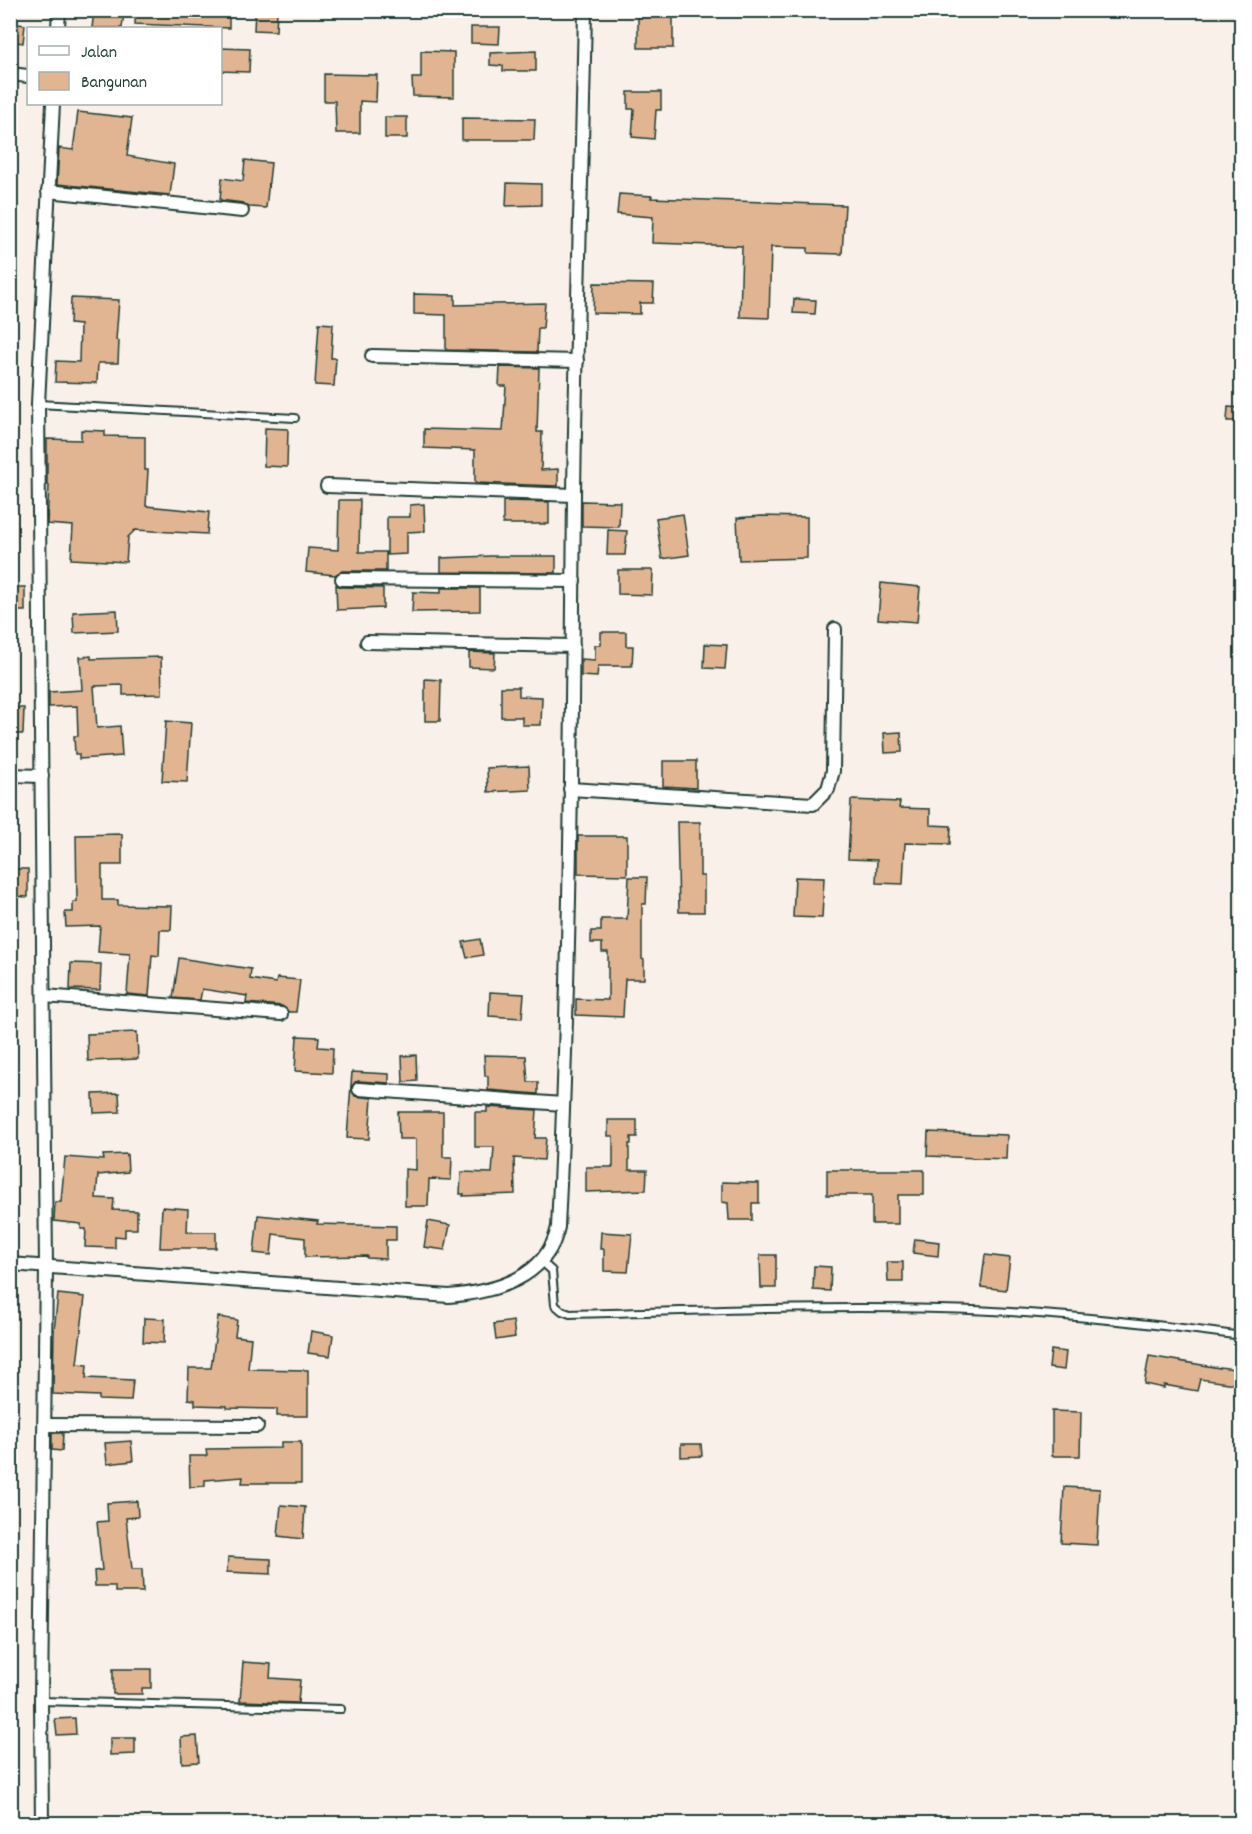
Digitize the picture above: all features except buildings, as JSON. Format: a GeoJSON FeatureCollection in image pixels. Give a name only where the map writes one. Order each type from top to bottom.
{"type":"FeatureCollection","features":[{"type":"Feature","properties":{"kind":"street"},"geometry":{"type":"LineString","coordinates":[[58,27],[59,10]]}},
{"type":"Feature","properties":{"kind":"street"},"geometry":{"type":"LineString","coordinates":[[10,1264],[448,1296],[502,1287],[528,1273],[549,1251],[558,1227],[563,1104],[585,10]]}},
{"type":"Feature","properties":{"kind":"street"},"geometry":{"type":"LineString","coordinates":[[10,74],[27,76]]}},
{"type":"Feature","properties":{"kind":"street"},"geometry":{"type":"LineString","coordinates":[[42,1824],[41,1701],[46,1267],[38,404],[53,105]]}},
{"type":"Feature","properties":{"kind":"street"},"geometry":{"type":"LineString","coordinates":[[48,190],[242,211]]}},
{"type":"Feature","properties":{"kind":"street"},"geometry":{"type":"LineString","coordinates":[[372,356],[577,361]]}},
{"type":"Feature","properties":{"kind":"street"},"geometry":{"type":"LineString","coordinates":[[327,486],[574,495]]}},
{"type":"Feature","properties":{"kind":"street"},"geometry":{"type":"LineString","coordinates":[[342,579],[574,581]]}},
{"type":"Feature","properties":{"kind":"street"},"geometry":{"type":"LineString","coordinates":[[570,789],[813,804],[828,789],[833,771],[835,628]]}},
{"type":"Feature","properties":{"kind":"street"},"geometry":{"type":"LineString","coordinates":[[367,642],[573,646]]}},
{"type":"Feature","properties":{"kind":"street"},"geometry":{"type":"LineString","coordinates":[[10,775],[42,777]]}},
{"type":"Feature","properties":{"kind":"street"},"geometry":{"type":"LineString","coordinates":[[44,996],[281,1014]]}},
{"type":"Feature","properties":{"kind":"street"},"geometry":{"type":"LineString","coordinates":[[359,1089],[563,1104]]}},
{"type":"Feature","properties":{"kind":"street"},"geometry":{"type":"LineString","coordinates":[[45,1425],[256,1426]]}},
{"type":"Feature","properties":{"kind":"lane"},"geometry":{"type":"LineString","coordinates":[[38,404],[295,418]]}},
{"type":"Feature","properties":{"kind":"lane"},"geometry":{"type":"LineString","coordinates":[[541,1261],[549,1266],[553,1277],[555,1305],[570,1314],[771,1309],[940,1309],[1129,1320],[1242,1336]]}},
{"type":"Feature","properties":{"kind":"lane"},"geometry":{"type":"LineString","coordinates":[[41,1701],[341,1709]]}}]}
